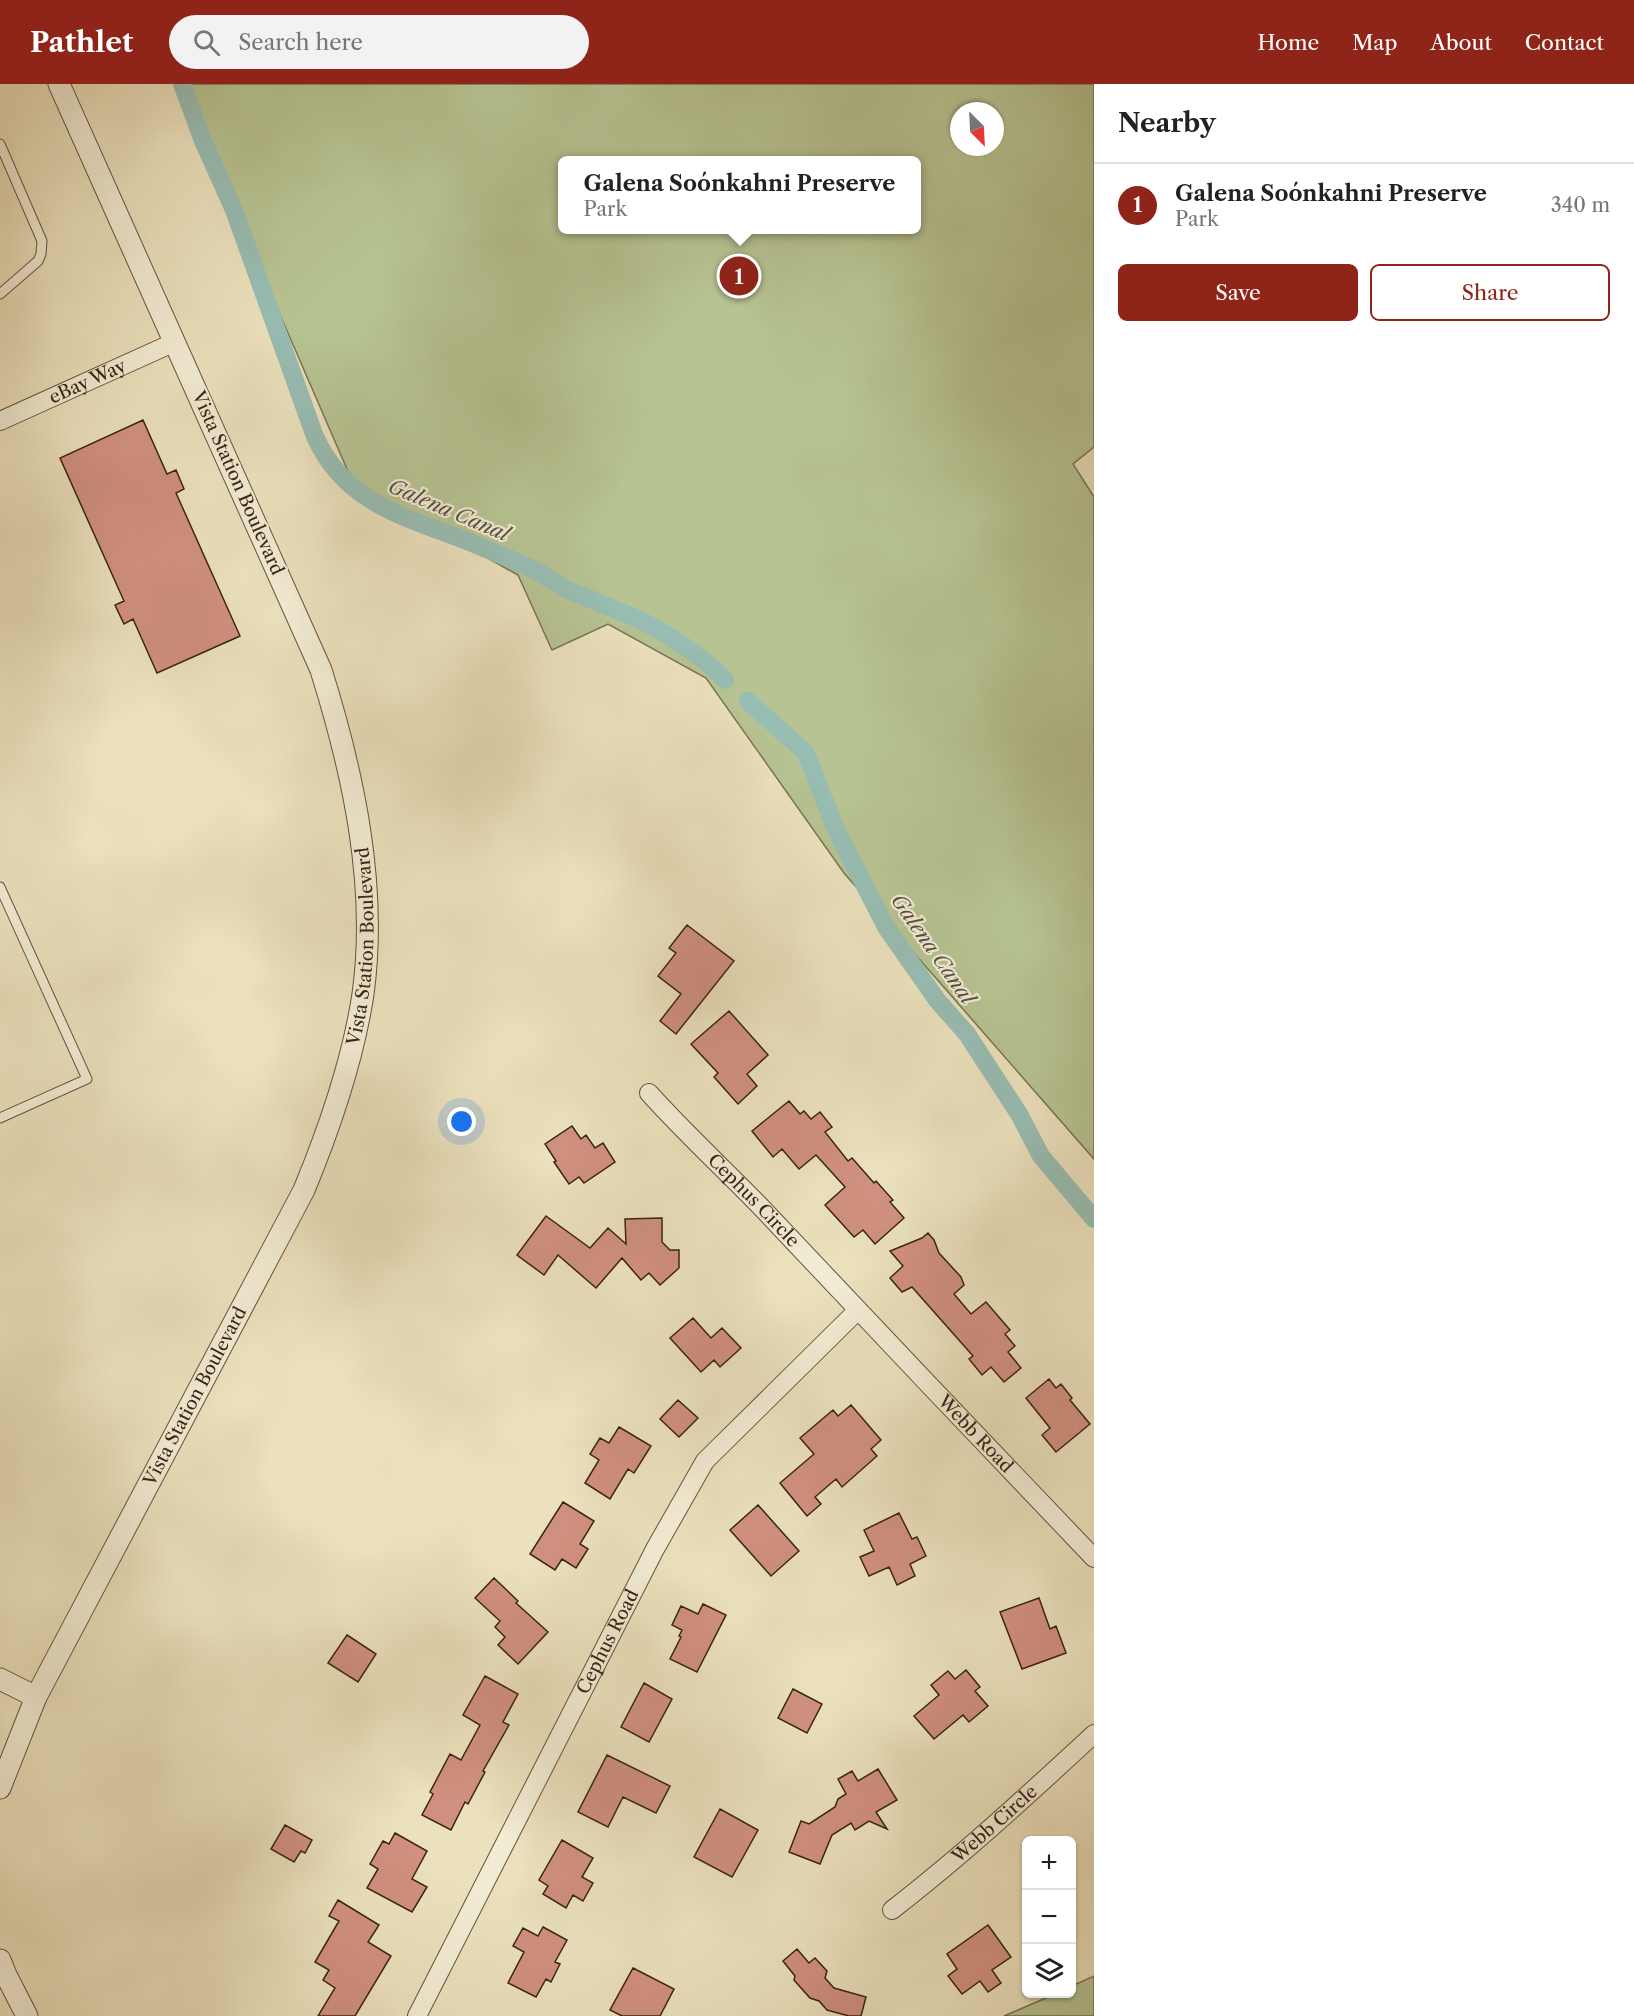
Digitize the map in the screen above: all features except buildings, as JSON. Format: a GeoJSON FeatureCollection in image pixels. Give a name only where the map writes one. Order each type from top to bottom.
{"type":"FeatureCollection","features":[{"type":"Feature","properties":{"kind":"street","name":"Vista Station Boulevard"},"geometry":{"type":"LineString","coordinates":[[0,1788],[36,1698],[304,1190],[325,1139],[353,1045],[363,992],[367,933],[365,882],[359,827],[346,754],[321,670],[59,84]]}},
{"type":"Feature","properties":{"kind":"street","name":"eBay Way"},"geometry":{"type":"LineString","coordinates":[[0,421],[175,342]]}},
{"type":"Feature","properties":{"kind":"street","name":"Cephus Circle"},"geometry":{"type":"LineString","coordinates":[[649,1093],[672,1119],[742,1187],[857,1311]]}},
{"type":"Feature","properties":{"kind":"street","name":"Webb Road"},"geometry":{"type":"LineString","coordinates":[[857,1311],[1094,1558]]}},
{"type":"Feature","properties":{"kind":"street","name":"Cephus Road"},"geometry":{"type":"LineString","coordinates":[[417,2016],[655,1549],[705,1461],[857,1311]]}},
{"type":"Feature","properties":{"kind":"street"},"geometry":{"type":"LineString","coordinates":[[0,1678],[36,1698]]}},
{"type":"Feature","properties":{"kind":"street","name":"Webb Circle"},"geometry":{"type":"LineString","coordinates":[[892,1910],[1007,1815],[1094,1734]]}},
{"type":"Feature","properties":{"kind":"street"},"geometry":{"type":"LineString","coordinates":[[0,1960],[27,2016]]}},
{"type":"Feature","properties":{"kind":"lane"},"geometry":{"type":"LineString","coordinates":[[0,144],[42,241],[38,261],[0,294]]}},
{"type":"Feature","properties":{"kind":"lane"},"geometry":{"type":"LineString","coordinates":[[0,887],[87,1079],[0,1118]]}},
{"type":"Feature","properties":{"kind":"green space"},"geometry":{"type":"Polygon","coordinates":[[[180,84],[1094,84],[1094,447],[1073,464],[1094,497],[1094,1159],[844,873],[706,678],[608,624],[552,650],[518,575],[353,483],[180,84]]]}},
{"type":"Feature","properties":{"kind":"green space"},"geometry":{"type":"Polygon","coordinates":[[[1094,1976],[1094,2016],[1004,2016],[1046,1998],[1076,1998],[1076,1984],[1094,1976]]]}},
{"type":"Feature","properties":{"kind":"waterway","name":"Galena Canal"},"geometry":{"type":"LineString","coordinates":[[182,84],[203,141],[234,210],[314,434],[328,460],[345,480],[386,509],[518,562],[568,590],[643,621],[694,653],[725,680]]}},
{"type":"Feature","properties":{"kind":"waterway","name":"Galena Canal"},"geometry":{"type":"LineString","coordinates":[[748,701],[806,753],[836,830],[886,927],[937,1000],[967,1034],[1019,1114],[1041,1156],[1094,1219]]}},
{"type":"Feature","properties":{"kind":"place","name":"Galena Soónkahni Preserve"},"geometry":{"type":"Point","coordinates":[739,276]}}]}
